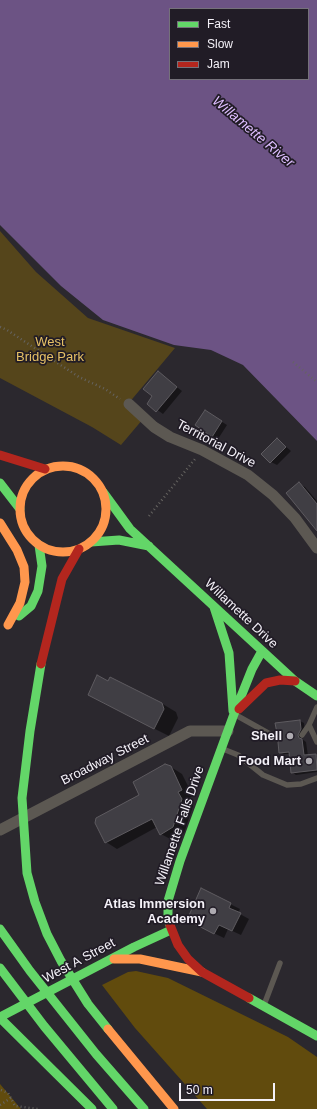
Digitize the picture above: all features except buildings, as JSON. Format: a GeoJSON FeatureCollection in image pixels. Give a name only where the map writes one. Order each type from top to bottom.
{"type":"FeatureCollection","features":[{"type":"Feature","properties":{"kind":"main road"},"geometry":{"type":"LineString","coordinates":[[0,455],[45,469]]}},
{"type":"Feature","properties":{"kind":"main road"},"geometry":{"type":"LineString","coordinates":[[58,466],[72,466],[85,471],[96,480],[103,492],[106,505],[105,519],[100,532],[91,542],[78,549],[65,552],[51,551],[39,545],[29,535],[22,523],[20,509],[22,497],[27,486],[35,476],[45,469],[58,466]]}},
{"type":"Feature","properties":{"kind":"main road"},"geometry":{"type":"LineString","coordinates":[[0,483],[10,494],[20,509]]}},
{"type":"Feature","properties":{"kind":"main road","name":"Willamette Drive"},"geometry":{"type":"LineString","coordinates":[[103,492],[116,512],[130,529],[295,681],[317,696]]}},
{"type":"Feature","properties":{"kind":"main road"},"geometry":{"type":"LineString","coordinates":[[0,523],[17,550],[24,567],[25,582],[20,603],[4,627]]}},
{"type":"Feature","properties":{"kind":"main road"},"geometry":{"type":"LineString","coordinates":[[91,542],[119,540],[150,546]]}},
{"type":"Feature","properties":{"kind":"main road"},"geometry":{"type":"LineString","coordinates":[[4,627],[31,606],[38,591],[42,566],[39,545]]}},
{"type":"Feature","properties":{"kind":"main road"},"geometry":{"type":"LineString","coordinates":[[78,549],[62,579],[41,664],[30,731],[22,798],[27,873],[42,921],[61,961],[88,1004],[174,1109]]}},
{"type":"Feature","properties":{"kind":"main road"},"geometry":{"type":"LineString","coordinates":[[214,607],[228,653],[234,714]]}},
{"type":"Feature","properties":{"kind":"main road","name":"Willamette Falls Drive"},"geometry":{"type":"LineString","coordinates":[[262,651],[252,669],[221,748],[170,894],[168,911],[171,930],[183,952],[202,972],[317,1036]]}},
{"type":"Feature","properties":{"kind":"main road"},"geometry":{"type":"LineString","coordinates":[[234,714],[258,689],[266,683],[280,680],[295,681]]}},
{"type":"Feature","properties":{"kind":"main road"},"geometry":{"type":"LineString","coordinates":[[0,929],[30,971],[96,1054],[144,1109]]}},
{"type":"Feature","properties":{"kind":"main road","name":"West A Street"},"geometry":{"type":"LineString","coordinates":[[0,1018],[111,959],[171,930]]}},
{"type":"Feature","properties":{"kind":"main road"},"geometry":{"type":"LineString","coordinates":[[111,959],[140,959],[202,972]]}},
{"type":"Feature","properties":{"kind":"main road"},"geometry":{"type":"LineString","coordinates":[[0,968],[44,1026],[114,1109]]}},
{"type":"Feature","properties":{"kind":"main road"},"geometry":{"type":"LineString","coordinates":[[0,1018],[92,1109]]}},
{"type":"Feature","properties":{"kind":"street","name":"Territorial Drive"},"geometry":{"type":"LineString","coordinates":[[129,404],[154,427],[170,436],[202,450],[248,475],[273,495],[295,518],[317,548]]}},
{"type":"Feature","properties":{"kind":"street","name":"Broadway Street"},"geometry":{"type":"LineString","coordinates":[[0,830],[190,731],[228,731]]}},
{"type":"Feature","properties":{"kind":"lane"},"geometry":{"type":"LineString","coordinates":[[302,735],[309,725],[317,707]]}},
{"type":"Feature","properties":{"kind":"lane"},"geometry":{"type":"LineString","coordinates":[[234,714],[277,738]]}},
{"type":"Feature","properties":{"kind":"lane"},"geometry":{"type":"LineString","coordinates":[[309,725],[317,742]]}},
{"type":"Feature","properties":{"kind":"lane"},"geometry":{"type":"LineString","coordinates":[[221,748],[238,755],[263,774],[287,785],[301,784],[317,778]]}},
{"type":"Feature","properties":{"kind":"lane"},"geometry":{"type":"LineString","coordinates":[[263,1007],[280,963]]}},
{"type":"Feature","properties":{"kind":"path"},"geometry":{"type":"LineString","coordinates":[[0,327],[7,330],[79,377],[105,389],[129,404]]}},
{"type":"Feature","properties":{"kind":"path"},"geometry":{"type":"LineString","coordinates":[[293,362],[317,382]]}},
{"type":"Feature","properties":{"kind":"path"},"geometry":{"type":"LineString","coordinates":[[149,516],[202,450]]}},
{"type":"Feature","properties":{"kind":"path"},"geometry":{"type":"LineString","coordinates":[[1,1090],[8,1093],[15,1106],[38,1109]]}},
{"type":"Feature","properties":{"kind":"path"},"geometry":{"type":"LineString","coordinates":[[0,1105],[11,1098]]}},
{"type":"Feature","properties":{"kind":"green space","name":"West Bridge Park"},"geometry":{"type":"Polygon","coordinates":[[[0,231],[36,272],[88,318],[175,348],[128,404],[143,419],[121,445],[92,427],[0,378],[0,231]]]}},
{"type":"Feature","properties":{"kind":"shaded area"},"geometry":{"type":"Polygon","coordinates":[[[136,971],[168,978],[288,1037],[317,1057],[317,1109],[207,1109],[135,1028],[102,985],[128,972],[136,971]]]}},
{"type":"Feature","properties":{"kind":"shaded area"},"geometry":{"type":"Polygon","coordinates":[[[0,1084],[21,1109],[0,1109],[0,1084]]]}},
{"type":"Feature","properties":{"kind":"water","name":"Willamette River"},"geometry":{"type":"Polygon","coordinates":[[[0,0],[317,0],[317,441],[243,365],[211,350],[174,345],[103,320],[61,286],[0,225],[0,0]]]}},
{"type":"Feature","properties":{"kind":"traffic: fast"},"geometry":{"type":"LineString","coordinates":[[0,483],[20,509]]}},
{"type":"Feature","properties":{"kind":"traffic: fast"},"geometry":{"type":"LineString","coordinates":[[103,492],[130,529],[295,681],[317,696]]}},
{"type":"Feature","properties":{"kind":"traffic: fast"},"geometry":{"type":"LineString","coordinates":[[91,542],[119,540],[149,546]]}},
{"type":"Feature","properties":{"kind":"traffic: fast"},"geometry":{"type":"LineString","coordinates":[[19,616],[31,606],[38,591],[42,566],[39,545]]}},
{"type":"Feature","properties":{"kind":"traffic: fast"},"geometry":{"type":"LineString","coordinates":[[214,607],[229,653],[233,711]]}},
{"type":"Feature","properties":{"kind":"traffic: fast"},"geometry":{"type":"LineString","coordinates":[[170,925],[168,920],[168,901],[180,861],[234,714],[252,669],[262,651]]}},
{"type":"Feature","properties":{"kind":"traffic: fast"},"geometry":{"type":"LineString","coordinates":[[41,664],[30,731],[22,798],[27,873],[35,902],[47,934],[61,961],[88,1004],[108,1029]]}},
{"type":"Feature","properties":{"kind":"traffic: fast"},"geometry":{"type":"LineString","coordinates":[[0,929],[30,971],[96,1054],[144,1109]]}},
{"type":"Feature","properties":{"kind":"traffic: fast"},"geometry":{"type":"LineString","coordinates":[[0,1017],[134,947],[171,930]]}},
{"type":"Feature","properties":{"kind":"traffic: fast"},"geometry":{"type":"LineString","coordinates":[[0,968],[44,1026],[113,1109]]}},
{"type":"Feature","properties":{"kind":"traffic: fast"},"geometry":{"type":"LineString","coordinates":[[249,998],[317,1036]]}},
{"type":"Feature","properties":{"kind":"traffic: fast"},"geometry":{"type":"LineString","coordinates":[[0,1018],[92,1109]]}},
{"type":"Feature","properties":{"kind":"traffic: slow"},"geometry":{"type":"LineString","coordinates":[[63,466],[79,469],[87,473],[99,485],[103,493],[106,509],[103,525],[99,533],[87,545],[79,549],[63,552],[47,549],[39,545],[27,533],[23,525],[20,509],[23,493],[27,485],[39,473],[47,469],[63,466]]}},
{"type":"Feature","properties":{"kind":"traffic: slow"},"geometry":{"type":"LineString","coordinates":[[0,523],[17,550],[24,567],[25,582],[20,603],[8,625]]}},
{"type":"Feature","properties":{"kind":"traffic: slow"},"geometry":{"type":"LineString","coordinates":[[114,959],[140,959],[202,972]]}},
{"type":"Feature","properties":{"kind":"traffic: slow"},"geometry":{"type":"LineString","coordinates":[[108,1029],[174,1109]]}},
{"type":"Feature","properties":{"kind":"traffic: jam"},"geometry":{"type":"LineString","coordinates":[[0,455],[45,469]]}},
{"type":"Feature","properties":{"kind":"traffic: jam"},"geometry":{"type":"LineString","coordinates":[[41,664],[62,579],[79,549]]}},
{"type":"Feature","properties":{"kind":"traffic: jam"},"geometry":{"type":"LineString","coordinates":[[239,709],[266,683],[280,680],[295,681]]}},
{"type":"Feature","properties":{"kind":"traffic: jam"},"geometry":{"type":"LineString","coordinates":[[170,925],[178,945],[188,959],[202,972],[249,998]]}},
{"type":"Feature","properties":{"kind":"place","name":"Shell"},"geometry":{"type":"Point","coordinates":[290,736]}},
{"type":"Feature","properties":{"kind":"place","name":"Food Mart"},"geometry":{"type":"Point","coordinates":[309,761]}},
{"type":"Feature","properties":{"kind":"place","name":"Atlas Immersion Academy"},"geometry":{"type":"Point","coordinates":[213,911]}}]}
